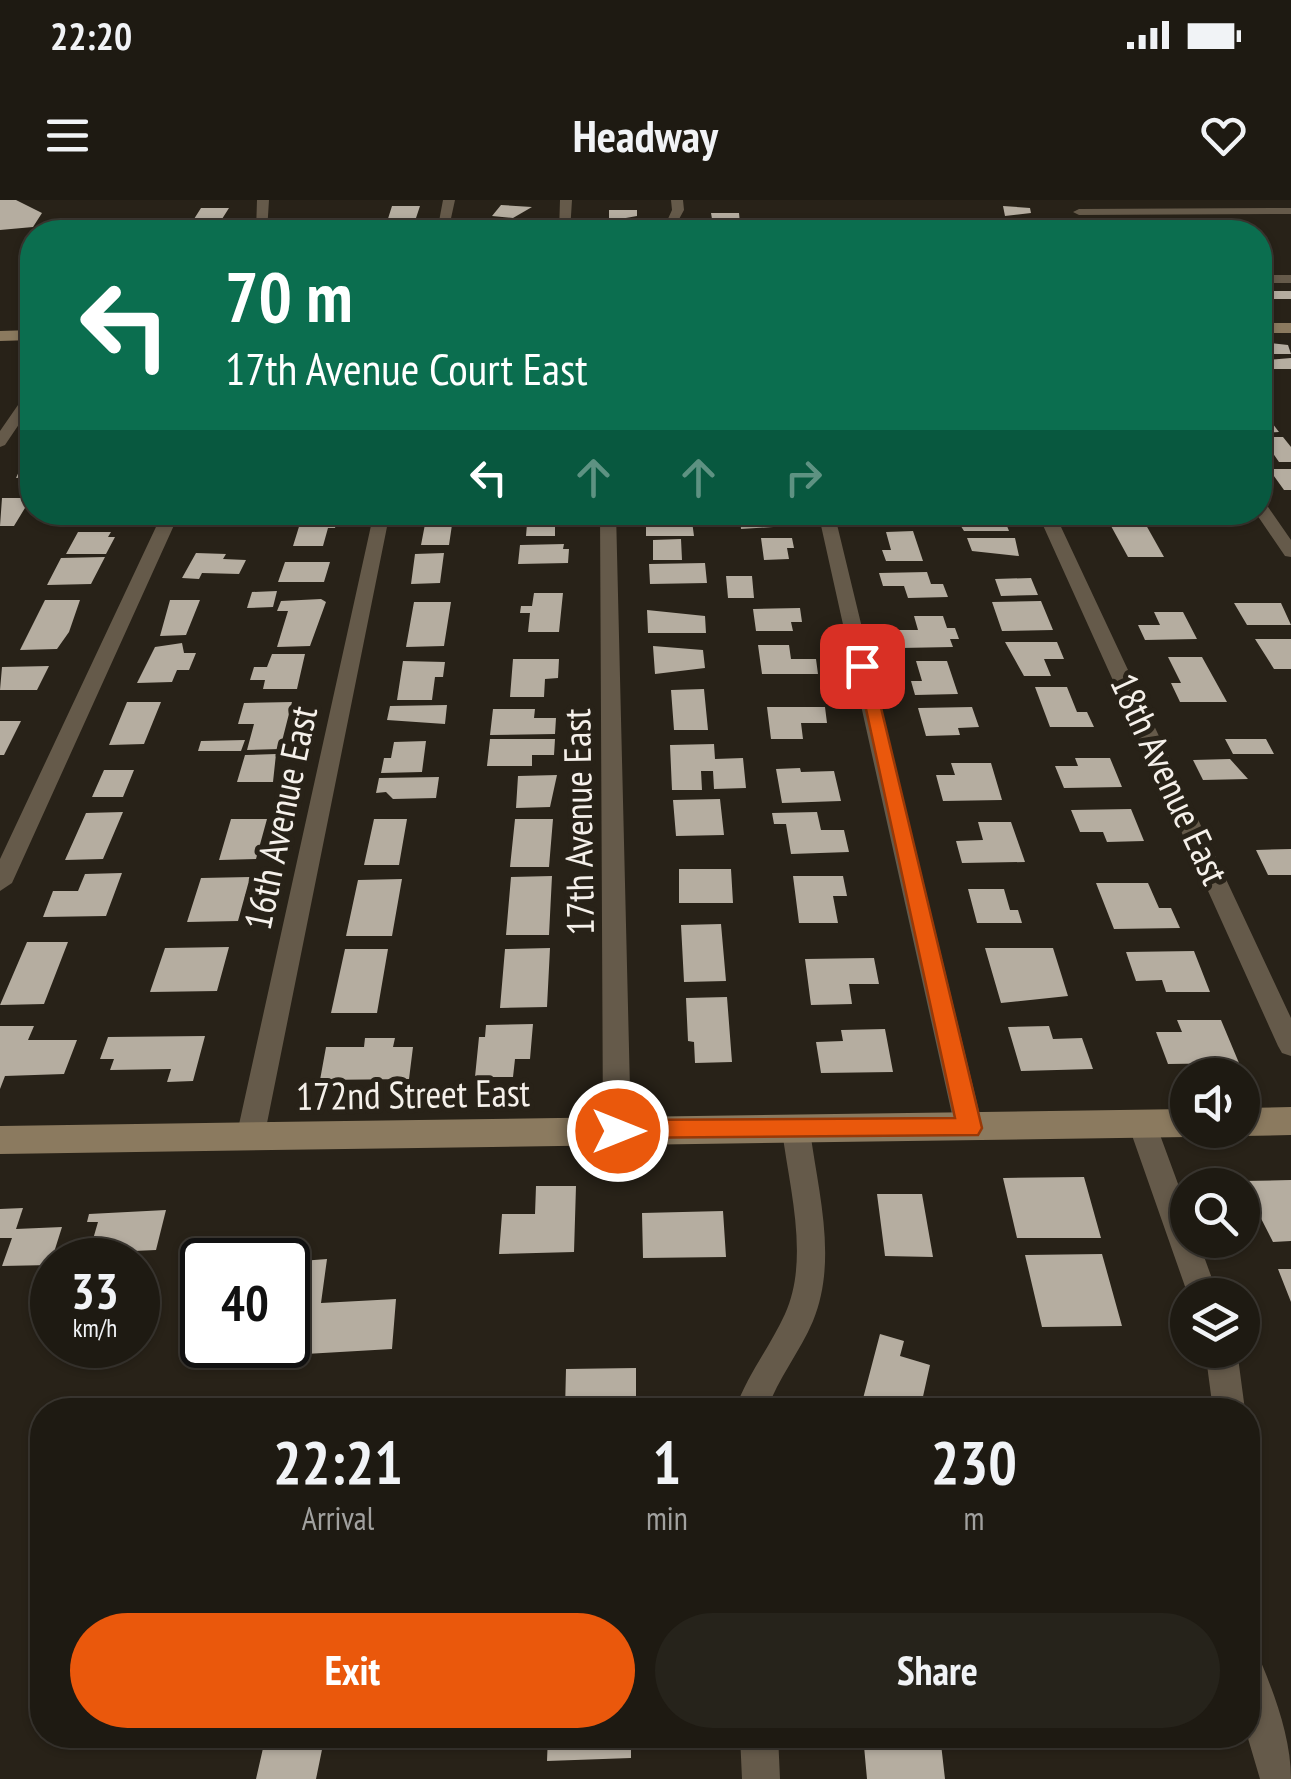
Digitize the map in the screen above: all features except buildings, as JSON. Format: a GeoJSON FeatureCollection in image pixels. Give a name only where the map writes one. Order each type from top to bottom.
{"type":"FeatureCollection","features":[{"type":"Feature","properties":{"kind":"street"},"geometry":{"type":"LineString","coordinates":[[1080,212],[1291,210]]}},
{"type":"Feature","properties":{"kind":"street"},"geometry":{"type":"LineString","coordinates":[[0,442],[20,413]]}},
{"type":"Feature","properties":{"kind":"street"},"geometry":{"type":"LineString","coordinates":[[0,884],[166,525]]}},
{"type":"Feature","properties":{"kind":"street","name":"16th Avenue East"},"geometry":{"type":"LineString","coordinates":[[250,1138],[379,525]]}},
{"type":"Feature","properties":{"kind":"street","name":"17th Avenue East"},"geometry":{"type":"LineString","coordinates":[[608,525],[618,1131]]}},
{"type":"Feature","properties":{"kind":"street"},"geometry":{"type":"LineString","coordinates":[[829,525],[970,1128]]}},
{"type":"Feature","properties":{"kind":"street","name":"18th Avenue East"},"geometry":{"type":"LineString","coordinates":[[1051,525],[1291,1046]]}},
{"type":"Feature","properties":{"kind":"street"},"geometry":{"type":"LineString","coordinates":[[1272,525],[1291,552]]}},
{"type":"Feature","properties":{"kind":"street"},"geometry":{"type":"LineString","coordinates":[[1260,1122],[1291,1121]]}},
{"type":"Feature","properties":{"kind":"street","name":"172nd Street East"},"geometry":{"type":"LineString","coordinates":[[0,1140],[1170,1123]]}},
{"type":"Feature","properties":{"kind":"street"},"geometry":{"type":"LineString","coordinates":[[1142,1124],[1197,1278]]}},
{"type":"Feature","properties":{"kind":"street"},"geometry":{"type":"LineString","coordinates":[[755,1398],[803,1307],[810,1268],[796,1130]]}},
{"type":"Feature","properties":{"kind":"street"},"geometry":{"type":"LineString","coordinates":[[1223,1368],[1227,1398]]}},
{"type":"Feature","properties":{"kind":"street"},"geometry":{"type":"LineString","coordinates":[[1260,1715],[1279,1779]]}},
{"type":"Feature","properties":{"kind":"street"},"geometry":{"type":"LineString","coordinates":[[760,1748],[761,1779]]}},
{"type":"Feature","properties":{"kind":"route"},"geometry":{"type":"LineString","coordinates":[[618,1131],[970,1128],[862,666]]}}]}
